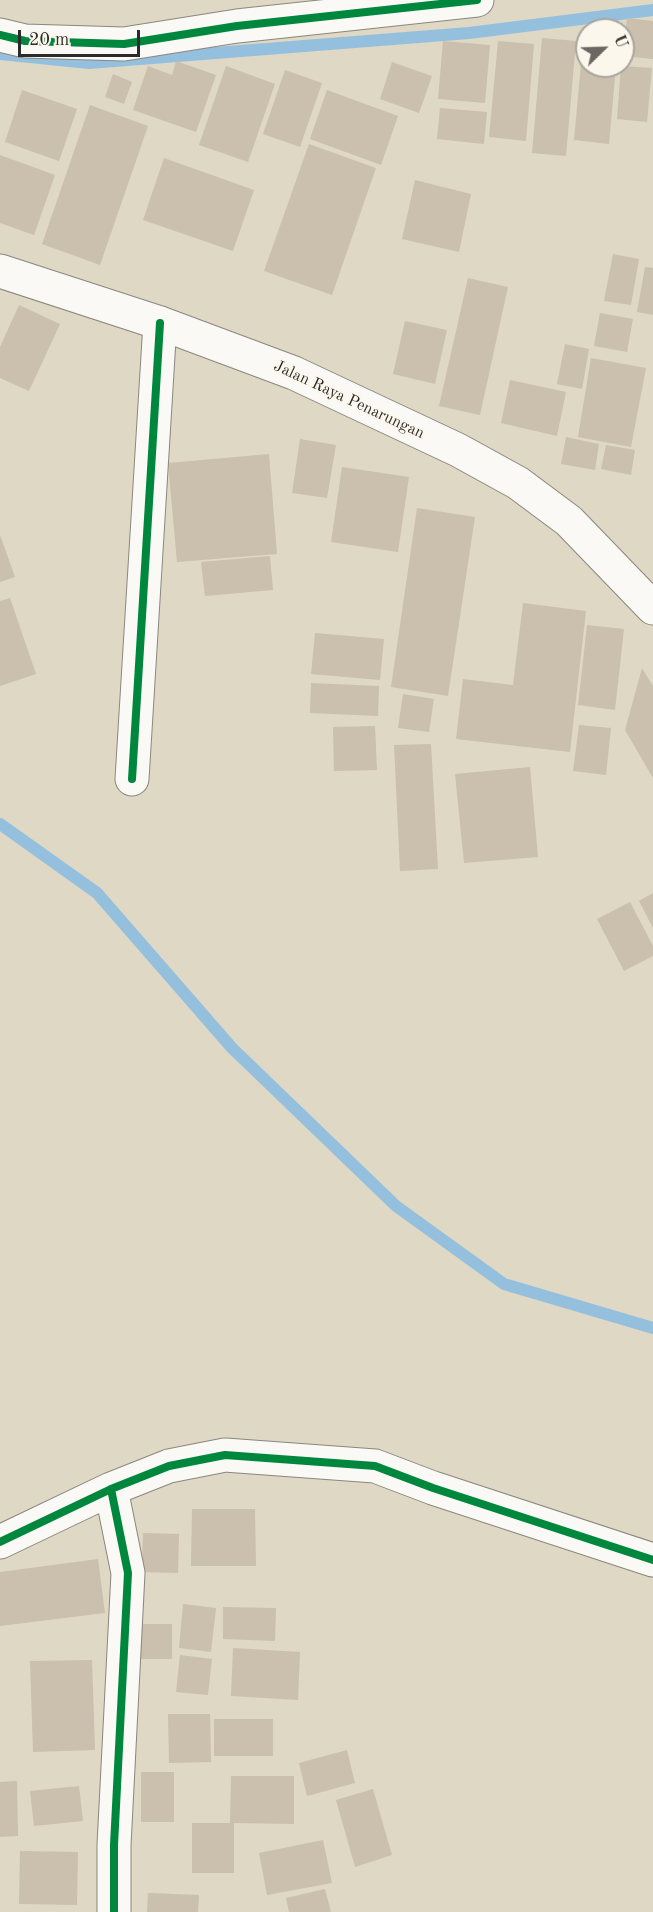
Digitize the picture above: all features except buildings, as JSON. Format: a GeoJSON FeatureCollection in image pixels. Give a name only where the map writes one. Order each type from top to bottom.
{"type":"FeatureCollection","features":[{"type":"Feature","properties":{"kind":"street"},"geometry":{"type":"LineString","coordinates":[[0,35],[25,41],[124,44],[237,26],[477,0]]}},
{"type":"Feature","properties":{"kind":"street","name":"Jalan Raya Penarungan"},"geometry":{"type":"LineString","coordinates":[[0,272],[160,323],[294,373],[458,450],[518,483],[569,521],[653,608]]}},
{"type":"Feature","properties":{"kind":"street"},"geometry":{"type":"LineString","coordinates":[[132,778],[160,323]]}},
{"type":"Feature","properties":{"kind":"street"},"geometry":{"type":"LineString","coordinates":[[0,1542],[111,1489],[169,1466],[225,1455],[375,1466],[433,1488],[653,1560]]}},
{"type":"Feature","properties":{"kind":"street"},"geometry":{"type":"LineString","coordinates":[[111,1489],[128,1573],[114,1845],[114,1912]]}},
{"type":"Feature","properties":{"kind":"waterway"},"geometry":{"type":"LineString","coordinates":[[0,54],[89,63],[469,33],[653,10]]}},
{"type":"Feature","properties":{"kind":"waterway"},"geometry":{"type":"LineString","coordinates":[[0,824],[97,893],[232,1048],[396,1206],[504,1284],[653,1328]]}},
{"type":"Feature","properties":{"kind":"cycle path"},"geometry":{"type":"LineString","coordinates":[[0,35],[25,41],[124,44],[237,26],[477,0]]}},
{"type":"Feature","properties":{"kind":"cycle path"},"geometry":{"type":"LineString","coordinates":[[132,779],[160,323]]}},
{"type":"Feature","properties":{"kind":"cycle path"},"geometry":{"type":"LineString","coordinates":[[0,1542],[111,1489],[169,1466],[225,1455],[375,1466],[433,1488],[653,1560]]}},
{"type":"Feature","properties":{"kind":"cycle path"},"geometry":{"type":"LineString","coordinates":[[111,1489],[128,1573],[114,1845],[114,1912]]}}]}
